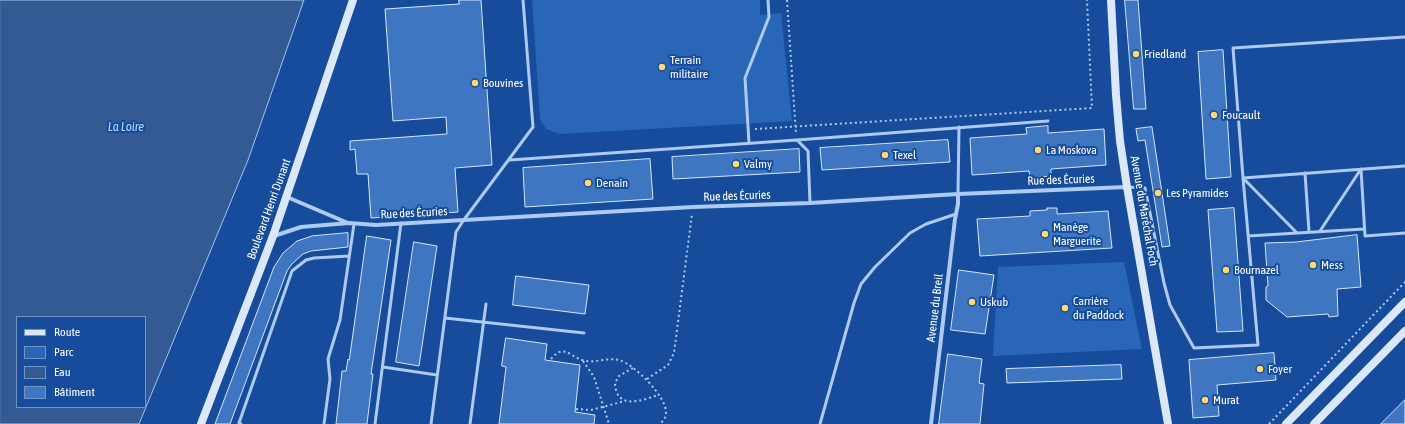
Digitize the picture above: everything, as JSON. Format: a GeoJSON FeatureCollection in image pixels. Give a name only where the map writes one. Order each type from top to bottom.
{"type":"FeatureCollection","features":[{"type":"Feature","properties":{"kind":"main road","name":"Boulevard Henri Dunant"},"geometry":{"type":"LineString","coordinates":[[201,424],[287,197],[353,0]]}},
{"type":"Feature","properties":{"kind":"main road","name":"Avenue du Maréchal Foch"},"geometry":{"type":"LineString","coordinates":[[1111,0],[1120,142],[1168,424]]}},
{"type":"Feature","properties":{"kind":"main road"},"geometry":{"type":"LineString","coordinates":[[1286,424],[1405,302]]}},
{"type":"Feature","properties":{"kind":"main road"},"geometry":{"type":"LineString","coordinates":[[1314,424],[1405,330]]}},
{"type":"Feature","properties":{"kind":"street","name":"Rue des Écuries"},"geometry":{"type":"LineString","coordinates":[[287,197],[349,223],[376,225],[693,207],[810,203],[1127,186]]}},
{"type":"Feature","properties":{"kind":"street","name":"Avenue du Breil"},"geometry":{"type":"LineString","coordinates":[[931,424],[958,194]]}},
{"type":"Feature","properties":{"kind":"street","name":"Rue des Écuries"},"geometry":{"type":"LineString","coordinates":[[273,236],[301,227],[349,223]]}},
{"type":"Feature","properties":{"kind":"lane"},"geometry":{"type":"LineString","coordinates":[[431,424],[456,232],[533,127],[523,0]]}},
{"type":"Feature","properties":{"kind":"lane"},"geometry":{"type":"LineString","coordinates":[[749,143],[745,78],[769,17],[768,0]]}},
{"type":"Feature","properties":{"kind":"lane"},"geometry":{"type":"LineString","coordinates":[[1127,186],[1145,188],[1164,283],[1170,305],[1194,348],[1258,345],[1233,48],[1405,37]]}},
{"type":"Feature","properties":{"kind":"lane"},"geometry":{"type":"LineString","coordinates":[[510,160],[1048,121]]}},
{"type":"Feature","properties":{"kind":"lane"},"geometry":{"type":"LineString","coordinates":[[958,194],[959,127]]}},
{"type":"Feature","properties":{"kind":"lane"},"geometry":{"type":"LineString","coordinates":[[798,140],[808,151],[810,203]]}},
{"type":"Feature","properties":{"kind":"lane"},"geometry":{"type":"LineString","coordinates":[[1243,178],[1405,166]]}},
{"type":"Feature","properties":{"kind":"lane"},"geometry":{"type":"LineString","coordinates":[[1361,169],[1365,236],[1405,233]]}},
{"type":"Feature","properties":{"kind":"lane"},"geometry":{"type":"LineString","coordinates":[[1320,231],[1361,169]]}},
{"type":"Feature","properties":{"kind":"lane"},"geometry":{"type":"LineString","coordinates":[[1305,173],[1309,232]]}},
{"type":"Feature","properties":{"kind":"lane"},"geometry":{"type":"LineString","coordinates":[[1243,178],[1297,233]]}},
{"type":"Feature","properties":{"kind":"lane"},"geometry":{"type":"LineString","coordinates":[[820,424],[854,303],[861,284],[875,267],[910,233],[926,224],[956,214]]}},
{"type":"Feature","properties":{"kind":"lane"},"geometry":{"type":"LineString","coordinates":[[375,424],[401,223]]}},
{"type":"Feature","properties":{"kind":"lane"},"geometry":{"type":"LineString","coordinates":[[324,424],[330,379],[328,358],[340,320],[348,256],[354,224]]}},
{"type":"Feature","properties":{"kind":"lane"},"geometry":{"type":"LineString","coordinates":[[1248,236],[1364,228]]}},
{"type":"Feature","properties":{"kind":"lane"},"geometry":{"type":"LineString","coordinates":[[241,424],[239,423],[292,271],[306,260],[314,258],[348,256]]}},
{"type":"Feature","properties":{"kind":"lane"},"geometry":{"type":"LineString","coordinates":[[470,424],[486,304]]}},
{"type":"Feature","properties":{"kind":"lane"},"geometry":{"type":"LineString","coordinates":[[445,318],[584,333]]}},
{"type":"Feature","properties":{"kind":"lane"},"geometry":{"type":"LineString","coordinates":[[383,367],[437,375]]}},
{"type":"Feature","properties":{"kind":"path"},"geometry":{"type":"LineString","coordinates":[[787,0],[795,127],[798,140]]}},
{"type":"Feature","properties":{"kind":"path"},"geometry":{"type":"LineString","coordinates":[[748,130],[1092,108],[1087,0]]}},
{"type":"Feature","properties":{"kind":"path"},"geometry":{"type":"LineString","coordinates":[[647,380],[668,365],[674,353],[693,207]]}},
{"type":"Feature","properties":{"kind":"path"},"geometry":{"type":"LineString","coordinates":[[1269,424],[1405,282]]}},
{"type":"Feature","properties":{"kind":"path"},"geometry":{"type":"LineString","coordinates":[[551,359],[560,351],[565,351],[582,360],[588,361],[610,359],[621,360],[647,380],[658,395],[664,405],[666,413],[664,420],[660,424]]}},
{"type":"Feature","properties":{"kind":"path"},"geometry":{"type":"LineString","coordinates":[[582,360],[594,377],[609,424]]}},
{"type":"Feature","properties":{"kind":"path"},"geometry":{"type":"LineString","coordinates":[[625,401],[617,393],[616,383],[620,376],[633,368]]}},
{"type":"Feature","properties":{"kind":"path"},"geometry":{"type":"LineString","coordinates":[[576,409],[591,410],[625,401],[633,402],[658,395]]}},
{"type":"Feature","properties":{"kind":"green space","name":"Terrain militaire"},"geometry":{"type":"Polygon","coordinates":[[[532,0],[760,0],[760,15],[781,13],[792,121],[559,134],[546,129],[540,119],[532,0]]]}},
{"type":"Feature","properties":{"kind":"green space","name":"Carrière du Paddock"},"geometry":{"type":"Polygon","coordinates":[[[1124,262],[1142,349],[993,356],[998,267],[1124,262]]]}},
{"type":"Feature","properties":{"kind":"water","name":"La Loire"},"geometry":{"type":"Polygon","coordinates":[[[0,0],[304,0],[248,160],[146,407],[146,316],[16,316],[16,408],[146,408],[139,424],[0,424],[0,0]]]}},
{"type":"Feature","properties":{"kind":"building"},"geometry":{"type":"Polygon","coordinates":[[[459,0],[481,0],[492,165],[455,168],[458,212],[371,218],[368,174],[357,174],[355,149],[350,150],[350,141],[447,134],[446,117],[393,121],[385,9],[459,4],[459,0]]]}},
{"type":"Feature","properties":{"kind":"building","name":"Friedland"},"geometry":{"type":"Polygon","coordinates":[[[1125,0],[1138,0],[1146,109],[1134,109],[1125,0]]]}},
{"type":"Feature","properties":{"kind":"building","name":"Foucault"},"geometry":{"type":"Polygon","coordinates":[[[1223,50],[1231,177],[1206,179],[1198,52],[1223,50]]]}},
{"type":"Feature","properties":{"kind":"building","name":"La Moskova"},"geometry":{"type":"Polygon","coordinates":[[[1048,126],[1048,133],[1104,129],[1106,165],[1051,169],[1051,176],[1030,178],[1029,171],[972,175],[970,138],[1027,134],[1026,128],[1048,126]]]}},
{"type":"Feature","properties":{"kind":"building","name":"Les Pyramides"},"geometry":{"type":"Polygon","coordinates":[[[1152,127],[1170,246],[1162,247],[1145,140],[1138,141],[1136,129],[1152,127]]]}},
{"type":"Feature","properties":{"kind":"building","name":"Texel"},"geometry":{"type":"Polygon","coordinates":[[[948,140],[950,162],[822,170],[820,148],[948,140]]]}},
{"type":"Feature","properties":{"kind":"building","name":"Valmy"},"geometry":{"type":"Polygon","coordinates":[[[799,149],[800,172],[673,179],[672,157],[799,149]]]}},
{"type":"Feature","properties":{"kind":"building","name":"Denain"},"geometry":{"type":"Polygon","coordinates":[[[650,159],[653,199],[525,207],[523,168],[650,159]]]}},
{"type":"Feature","properties":{"kind":"building","name":"Manège Marguerite"},"geometry":{"type":"Polygon","coordinates":[[[1047,208],[1057,208],[1057,214],[1108,211],[1112,248],[980,256],[977,219],[1030,216],[1030,211],[1047,210],[1047,208]]]}},
{"type":"Feature","properties":{"kind":"building","name":"Bournazel"},"geometry":{"type":"Polygon","coordinates":[[[1234,208],[1243,331],[1217,332],[1208,210],[1234,208]]]}},
{"type":"Feature","properties":{"kind":"building"},"geometry":{"type":"Polygon","coordinates":[[[348,233],[348,247],[311,251],[303,254],[287,271],[230,424],[215,424],[274,267],[283,253],[297,241],[312,236],[348,233]]]}},
{"type":"Feature","properties":{"kind":"building","name":"Mess"},"geometry":{"type":"Polygon","coordinates":[[[1357,235],[1361,287],[1337,289],[1338,316],[1329,317],[1328,314],[1287,317],[1266,300],[1266,287],[1268,286],[1265,243],[1296,242],[1357,235]]]}},
{"type":"Feature","properties":{"kind":"building"},"geometry":{"type":"Polygon","coordinates":[[[367,236],[391,240],[371,374],[373,374],[367,424],[336,424],[342,371],[346,371],[348,359],[349,360],[367,236]]]}},
{"type":"Feature","properties":{"kind":"building"},"geometry":{"type":"Polygon","coordinates":[[[414,242],[437,246],[419,366],[396,362],[414,242]]]}},
{"type":"Feature","properties":{"kind":"building","name":"Uskub"},"geometry":{"type":"Polygon","coordinates":[[[959,270],[994,275],[985,334],[951,330],[959,270]]]}},
{"type":"Feature","properties":{"kind":"building"},"geometry":{"type":"Polygon","coordinates":[[[516,276],[589,285],[585,314],[513,305],[516,276]]]}},
{"type":"Feature","properties":{"kind":"building"},"geometry":{"type":"Polygon","coordinates":[[[506,338],[547,344],[545,360],[580,365],[575,412],[595,415],[594,424],[499,424],[506,367],[502,366],[506,338]]]}},
{"type":"Feature","properties":{"kind":"building","name":"Murat"},"geometry":{"type":"Polygon","coordinates":[[[1274,353],[1276,380],[1217,385],[1219,416],[1193,418],[1189,360],[1274,353]]]}},
{"type":"Feature","properties":{"kind":"building"},"geometry":{"type":"Polygon","coordinates":[[[948,354],[982,359],[979,383],[984,384],[980,424],[939,424],[948,354]]]}},
{"type":"Feature","properties":{"kind":"building"},"geometry":{"type":"Polygon","coordinates":[[[1121,365],[1122,379],[1007,383],[1006,369],[1121,365]]]}},
{"type":"Feature","properties":{"kind":"building"},"geometry":{"type":"Polygon","coordinates":[[[1405,400],[1405,424],[1381,424],[1405,400]]]}},
{"type":"Feature","properties":{"kind":"place","name":"Friedland"},"geometry":{"type":"Point","coordinates":[1136,54]}},
{"type":"Feature","properties":{"kind":"place","name":"Terrain militaire"},"geometry":{"type":"Point","coordinates":[662,67]}},
{"type":"Feature","properties":{"kind":"place","name":"Bouvines"},"geometry":{"type":"Point","coordinates":[475,83]}},
{"type":"Feature","properties":{"kind":"place","name":"Foucault"},"geometry":{"type":"Point","coordinates":[1214,115]}},
{"type":"Feature","properties":{"kind":"place","name":"La Moskova"},"geometry":{"type":"Point","coordinates":[1038,150]}},
{"type":"Feature","properties":{"kind":"place","name":"Texel"},"geometry":{"type":"Point","coordinates":[885,155]}},
{"type":"Feature","properties":{"kind":"place","name":"Valmy"},"geometry":{"type":"Point","coordinates":[736,164]}},
{"type":"Feature","properties":{"kind":"place","name":"Denain"},"geometry":{"type":"Point","coordinates":[588,183]}},
{"type":"Feature","properties":{"kind":"place","name":"Les Pyramides"},"geometry":{"type":"Point","coordinates":[1158,193]}},
{"type":"Feature","properties":{"kind":"place","name":"Manège Marguerite"},"geometry":{"type":"Point","coordinates":[1045,234]}},
{"type":"Feature","properties":{"kind":"place","name":"Mess"},"geometry":{"type":"Point","coordinates":[1313,265]}},
{"type":"Feature","properties":{"kind":"place","name":"Bournazel"},"geometry":{"type":"Point","coordinates":[1226,270]}},
{"type":"Feature","properties":{"kind":"place","name":"Uskub"},"geometry":{"type":"Point","coordinates":[972,302]}},
{"type":"Feature","properties":{"kind":"place","name":"Carrière du Paddock"},"geometry":{"type":"Point","coordinates":[1065,308]}},
{"type":"Feature","properties":{"kind":"place","name":"Foyer"},"geometry":{"type":"Point","coordinates":[1260,369]}},
{"type":"Feature","properties":{"kind":"place","name":"Murat"},"geometry":{"type":"Point","coordinates":[1205,400]}}]}
